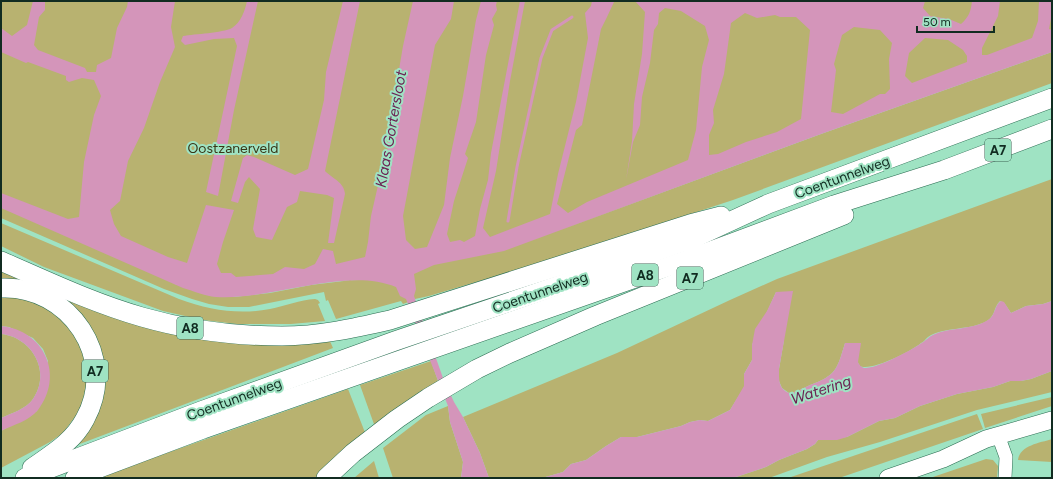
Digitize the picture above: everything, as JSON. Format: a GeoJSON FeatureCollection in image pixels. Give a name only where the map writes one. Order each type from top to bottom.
{"type":"FeatureCollection","features":[{"type":"Feature","properties":{"kind":"highway","name":"Coentunnelweg"},"geometry":{"type":"LineString","coordinates":[[25,478],[201,411],[395,341],[694,238],[768,204],[1052,98]]}},
{"type":"Feature","properties":{"kind":"highway","name":"Coentunnelweg"},"geometry":{"type":"LineString","coordinates":[[75,478],[204,430],[684,261],[834,205],[944,170],[1052,129]]}},
{"type":"Feature","properties":{"kind":"highway","name":"A7"},"geometry":{"type":"LineString","coordinates":[[326,478],[367,442],[397,419],[460,378],[510,353],[595,316],[838,217],[944,170]]}},
{"type":"Feature","properties":{"kind":"highway","name":"A8"},"geometry":{"type":"LineString","coordinates":[[1,260],[110,306],[142,317],[187,328],[226,333],[283,336],[348,329],[390,320],[690,224],[768,204]]}},
{"type":"Feature","properties":{"kind":"highway","name":"A7"},"geometry":{"type":"LineString","coordinates":[[1,288],[15,288],[34,292],[52,300],[68,312],[80,327],[89,344],[93,354],[95,374],[95,385],[90,409],[78,430],[69,441],[19,478]]}},
{"type":"Feature","properties":{"kind":"main road"},"geometry":{"type":"LineString","coordinates":[[888,478],[943,459],[991,449],[1000,440],[1052,420]]}},
{"type":"Feature","properties":{"kind":"main road"},"geometry":{"type":"LineString","coordinates":[[1000,440],[1052,425]]}},
{"type":"Feature","properties":{"kind":"street"},"geometry":{"type":"LineString","coordinates":[[1000,440],[1006,457],[1005,478]]}},
{"type":"Feature","properties":{"kind":"green space","name":"Oostzanerveld"},"geometry":{"type":"Polygon","coordinates":[[[1,1],[1052,1],[1052,47],[555,232],[821,134],[1052,52],[1052,83],[733,200],[560,257],[429,296],[415,298],[414,300],[403,304],[401,301],[336,319],[328,300],[326,301],[324,292],[249,307],[228,307],[209,304],[164,289],[1,218],[1,1]],[[350,280],[175,284],[207,295],[234,297],[270,293],[311,285],[350,280]]]}},
{"type":"Feature","properties":{"kind":"green space"},"geometry":{"type":"Polygon","coordinates":[[[1052,179],[1052,301],[1043,304],[1026,306],[1011,313],[1005,304],[1000,301],[992,316],[987,321],[973,326],[942,331],[928,337],[916,347],[891,360],[872,366],[860,366],[845,343],[838,365],[831,374],[826,378],[798,391],[789,393],[782,388],[779,381],[779,369],[784,340],[776,292],[752,345],[752,360],[744,374],[745,386],[730,410],[708,421],[700,420],[690,422],[681,426],[637,437],[621,437],[586,460],[571,464],[563,472],[542,478],[489,478],[480,453],[463,417],[617,353],[777,279],[1052,179]]]}},
{"type":"Feature","properties":{"kind":"green space"},"geometry":{"type":"Polygon","coordinates":[[[1,223],[190,303],[213,309],[247,312],[270,309],[315,299],[320,303],[318,304],[325,321],[291,324],[237,324],[203,320],[163,311],[44,267],[1,246],[1,223]]]}},
{"type":"Feature","properties":{"kind":"green space"},"geometry":{"type":"Polygon","coordinates":[[[1,265],[94,305],[329,339],[333,348],[77,445],[98,407],[105,387],[106,372],[103,357],[97,342],[94,335],[1,281],[1,265]]]}},
{"type":"Feature","properties":{"kind":"green space"},"geometry":{"type":"Polygon","coordinates":[[[1,297],[20,297],[53,311],[73,330],[85,358],[87,384],[80,410],[63,433],[50,442],[1,468],[1,431],[37,411],[48,361],[43,349],[33,338],[9,327],[1,326],[1,297]]]}},
{"type":"Feature","properties":{"kind":"green space"},"geometry":{"type":"Polygon","coordinates":[[[1,334],[22,342],[30,349],[36,358],[40,378],[38,389],[33,399],[27,405],[1,418],[1,334]]]}},
{"type":"Feature","properties":{"kind":"green space"},"geometry":{"type":"Polygon","coordinates":[[[431,361],[438,381],[375,427],[360,385],[431,361]]]}},
{"type":"Feature","properties":{"kind":"green space"},"geometry":{"type":"Polygon","coordinates":[[[1052,371],[1052,392],[977,410],[880,442],[827,457],[769,478],[733,478],[766,467],[807,449],[818,440],[847,437],[879,421],[895,418],[920,406],[957,394],[993,387],[1010,381],[1031,379],[1052,371]]]}},
{"type":"Feature","properties":{"kind":"green space"},"geometry":{"type":"Polygon","coordinates":[[[348,389],[366,435],[317,478],[96,478],[348,389]]]}},
{"type":"Feature","properties":{"kind":"green space"},"geometry":{"type":"Polygon","coordinates":[[[1052,397],[1052,406],[985,428],[981,414],[1052,397]]]}},
{"type":"Feature","properties":{"kind":"green space"},"geometry":{"type":"Polygon","coordinates":[[[448,406],[450,422],[463,462],[461,478],[393,478],[383,448],[426,415],[448,406]]]}},
{"type":"Feature","properties":{"kind":"green space"},"geometry":{"type":"Polygon","coordinates":[[[977,414],[983,429],[839,478],[788,478],[977,414]]]}},
{"type":"Feature","properties":{"kind":"green space"},"geometry":{"type":"Polygon","coordinates":[[[1052,439],[1052,462],[1018,460],[1022,451],[1026,448],[1036,443],[1052,439]]]}},
{"type":"Feature","properties":{"kind":"green space"},"geometry":{"type":"Polygon","coordinates":[[[986,459],[993,460],[998,466],[997,478],[930,478],[986,459]]]}},
{"type":"Feature","properties":{"kind":"green space"},"geometry":{"type":"Polygon","coordinates":[[[374,461],[379,478],[354,478],[374,461]]]}},
{"type":"Feature","properties":{"kind":"water","name":"Klaas Gortersloot"},"geometry":{"type":"Polygon","coordinates":[[[33,1],[45,1],[45,10],[39,17],[34,45],[38,50],[85,68],[87,72],[96,72],[97,65],[111,58],[117,28],[127,7],[128,1],[175,1],[171,27],[175,47],[160,82],[144,128],[128,161],[120,201],[110,210],[114,224],[121,236],[168,257],[187,263],[206,205],[234,210],[217,264],[221,273],[231,273],[236,277],[273,274],[285,267],[304,269],[315,264],[323,249],[333,251],[336,264],[365,257],[380,170],[387,152],[391,117],[403,46],[413,1],[454,1],[451,19],[435,45],[403,216],[406,240],[415,249],[427,247],[444,205],[450,158],[463,96],[476,20],[481,1],[497,1],[497,10],[492,19],[494,25],[486,55],[476,122],[465,154],[468,158],[454,201],[447,234],[450,242],[460,240],[464,242],[475,236],[480,209],[488,180],[491,153],[520,1],[525,1],[510,81],[496,171],[483,228],[490,237],[550,214],[558,174],[576,102],[588,38],[585,13],[591,6],[592,1],[621,1],[614,2],[601,29],[582,125],[576,130],[557,204],[568,213],[587,202],[688,160],[696,130],[702,67],[709,40],[705,26],[681,11],[665,8],[659,13],[658,24],[654,30],[650,63],[642,97],[640,125],[633,142],[626,180],[632,141],[634,104],[642,54],[645,12],[635,1],[925,1],[923,8],[930,16],[949,19],[961,24],[969,14],[972,1],[1000,1],[998,16],[982,48],[982,55],[987,55],[1032,38],[1038,21],[1039,1],[1052,1],[1052,13],[1049,29],[1052,30],[1052,52],[821,134],[504,251],[434,265],[414,274],[416,289],[414,296],[443,378],[480,453],[489,478],[461,478],[463,462],[450,422],[448,406],[406,299],[400,296],[396,287],[376,282],[354,280],[331,282],[237,297],[216,297],[203,295],[183,288],[1,208],[1,193],[68,219],[79,217],[84,162],[94,115],[101,96],[94,80],[82,78],[69,82],[66,80],[66,76],[28,62],[26,63],[1,52],[1,28],[12,36],[27,25],[33,1]],[[745,13],[731,23],[724,74],[713,110],[714,123],[709,135],[709,155],[718,154],[746,142],[777,132],[801,119],[810,30],[796,17],[780,17],[775,15],[757,18],[745,13]],[[854,27],[842,35],[834,64],[836,70],[831,112],[843,114],[880,94],[885,94],[890,89],[889,59],[892,43],[880,30],[854,27]],[[925,38],[909,53],[905,76],[912,83],[967,62],[967,56],[963,50],[948,40],[925,38]]]}},
{"type":"Feature","properties":{"kind":"water"},"geometry":{"type":"Polygon","coordinates":[[[247,1],[258,1],[234,110],[218,196],[206,192],[237,46],[234,38],[214,39],[185,45],[181,41],[183,36],[228,30],[232,28],[238,23],[242,16],[247,1]]]}},
{"type":"Feature","properties":{"kind":"water"},"geometry":{"type":"Polygon","coordinates":[[[343,1],[360,1],[325,171],[343,186],[345,194],[334,243],[328,243],[334,198],[327,195],[300,191],[297,202],[287,207],[272,240],[256,237],[253,229],[260,189],[249,177],[245,182],[238,203],[231,201],[243,158],[247,155],[254,157],[295,175],[308,169],[324,100],[326,72],[343,1]]]}},
{"type":"Feature","properties":{"kind":"water","name":"Watering"},"geometry":{"type":"Polygon","coordinates":[[[793,291],[779,369],[779,380],[781,386],[789,393],[798,391],[826,378],[831,374],[838,365],[845,343],[861,343],[858,362],[863,368],[869,368],[901,355],[935,334],[948,330],[969,327],[988,320],[991,318],[997,305],[1001,301],[1004,302],[1011,313],[1026,306],[1043,304],[1052,301],[1052,371],[1031,379],[1010,381],[993,387],[957,394],[920,406],[895,418],[879,421],[847,437],[837,440],[818,440],[807,449],[766,467],[733,478],[542,478],[563,472],[571,464],[586,460],[621,437],[637,437],[681,426],[690,422],[700,420],[708,421],[730,410],[744,386],[744,374],[752,360],[752,345],[755,329],[767,311],[776,292],[793,291]]]}},
{"type":"Feature","properties":{"kind":"water"},"geometry":{"type":"Polygon","coordinates":[[[1,326],[16,329],[29,336],[39,345],[46,356],[50,383],[46,397],[34,414],[26,420],[1,431],[1,418],[27,405],[33,399],[38,389],[40,378],[36,358],[30,349],[22,342],[1,334],[1,326]]]}},
{"type":"Feature","properties":{"kind":"waterway"},"geometry":{"type":"LineString","coordinates":[[508,221],[517,167],[541,58],[552,30],[572,17]]}}]}
